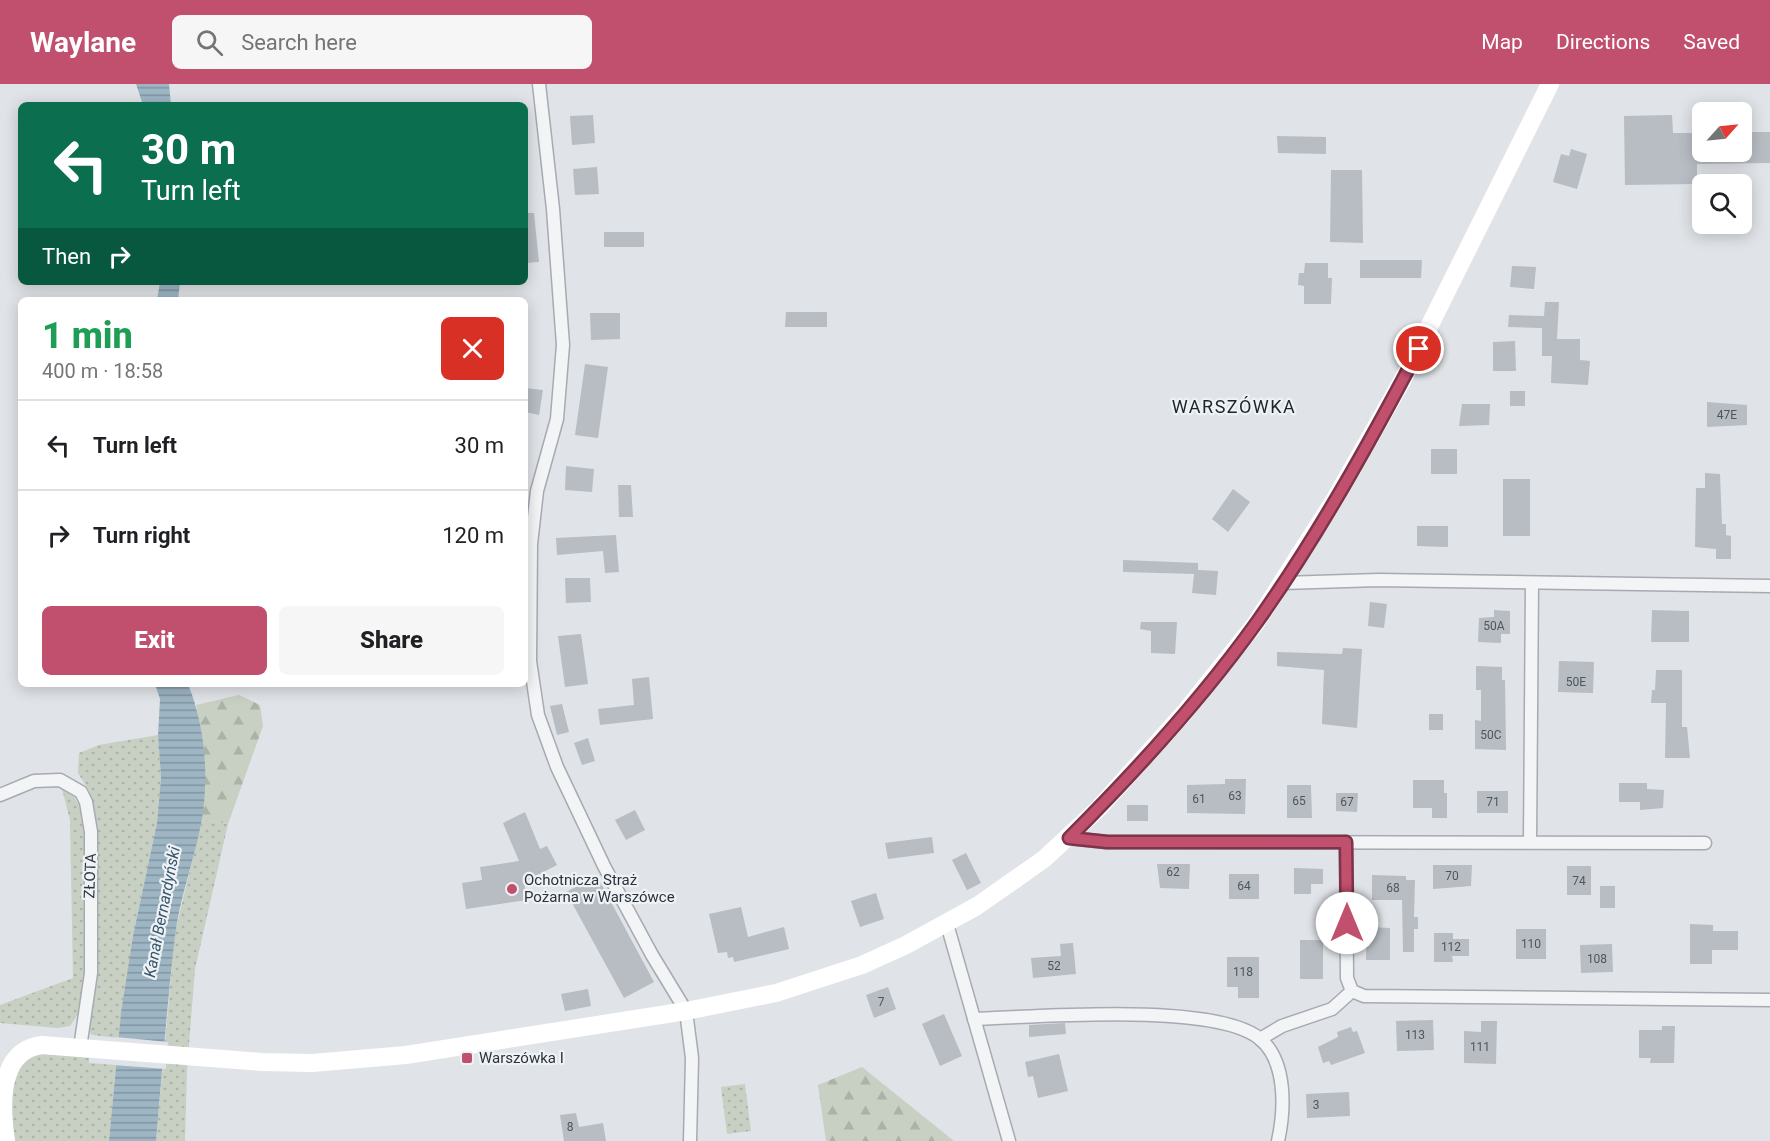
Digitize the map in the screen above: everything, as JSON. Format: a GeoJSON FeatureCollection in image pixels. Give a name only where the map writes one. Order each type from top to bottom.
{"type":"FeatureCollection","features":[{"type":"Feature","properties":{"kind":"street"},"geometry":{"type":"LineString","coordinates":[[539,84],[553,209],[563,345],[556,419],[537,491],[531,544],[531,661],[538,715],[557,767],[604,866],[652,955],[686,1011],[692,1058],[690,1141]]}},
{"type":"Feature","properties":{"kind":"street"},"geometry":{"type":"LineString","coordinates":[[6,1141],[1,1090],[4,1069],[9,1058],[28,1046],[192,1058],[302,1063],[359,1060],[406,1055],[686,1011],[776,993],[819,981],[871,961],[947,924],[1011,883],[1069,838],[1184,713],[1244,639],[1283,583],[1402,381],[1550,84]]}},
{"type":"Feature","properties":{"kind":"street"},"geometry":{"type":"LineString","coordinates":[[1283,583],[1354,580],[1770,586]]}},
{"type":"Feature","properties":{"kind":"street"},"geometry":{"type":"LineString","coordinates":[[1530,842],[1532,583]]}},
{"type":"Feature","properties":{"kind":"street","name":"ZŁOTA"},"geometry":{"type":"LineString","coordinates":[[0,795],[34,781],[60,780],[81,792],[86,802],[91,832],[91,973],[88,1049]]}},
{"type":"Feature","properties":{"kind":"street"},"geometry":{"type":"LineString","coordinates":[[1069,838],[1107,842],[1705,843]]}},
{"type":"Feature","properties":{"kind":"street"},"geometry":{"type":"LineString","coordinates":[[1346,842],[1347,978],[1352,991],[1364,996],[1770,1000]]}},
{"type":"Feature","properties":{"kind":"street"},"geometry":{"type":"LineString","coordinates":[[947,924],[1009,1141]]}},
{"type":"Feature","properties":{"kind":"street"},"geometry":{"type":"LineString","coordinates":[[1260,1039],[1282,1026],[1332,1009],[1352,991]]}},
{"type":"Feature","properties":{"kind":"street"},"geometry":{"type":"LineString","coordinates":[[974,1019],[1085,1015],[1154,1016],[1221,1022],[1249,1031],[1269,1048],[1279,1073],[1282,1115],[1278,1141]]}},
{"type":"Feature","properties":{"kind":"green space"},"geometry":{"type":"Polygon","coordinates":[[[239,695],[260,705],[263,726],[228,824],[202,819],[202,747],[196,705],[239,695]]]}},
{"type":"Feature","properties":{"kind":"green space"},"geometry":{"type":"Polygon","coordinates":[[[158,735],[161,778],[157,823],[133,936],[119,1038],[92,1035],[88,1030],[97,973],[96,832],[90,792],[78,773],[79,753],[99,745],[158,735]]]}},
{"type":"Feature","properties":{"kind":"green space"},"geometry":{"type":"Polygon","coordinates":[[[62,789],[74,797],[79,805],[84,832],[86,973],[80,1011],[70,1026],[58,1028],[0,1023],[0,1005],[73,978],[70,820],[62,789]]]}},
{"type":"Feature","properties":{"kind":"green space"},"geometry":{"type":"Polygon","coordinates":[[[202,819],[228,824],[195,969],[187,1070],[185,1141],[156,1141],[175,933],[202,819]]]}},
{"type":"Feature","properties":{"kind":"green space"},"geometry":{"type":"Polygon","coordinates":[[[43,1054],[89,1058],[89,1063],[116,1065],[109,1141],[15,1141],[9,1099],[23,1058],[43,1054]]]}},
{"type":"Feature","properties":{"kind":"green space"},"geometry":{"type":"Polygon","coordinates":[[[862,1067],[954,1141],[826,1141],[818,1085],[862,1067]]]}},
{"type":"Feature","properties":{"kind":"green space"},"geometry":{"type":"Polygon","coordinates":[[[745,1084],[751,1131],[727,1134],[721,1087],[745,1084]]]}},
{"type":"Feature","properties":{"kind":"water"},"geometry":{"type":"Polygon","coordinates":[[[136,84],[169,84],[171,102],[142,102],[136,84]]]}},
{"type":"Feature","properties":{"kind":"water"},"geometry":{"type":"Polygon","coordinates":[[[160,285],[180,285],[178,297],[158,297],[160,285]]]}},
{"type":"Feature","properties":{"kind":"water","name":"Kanał Bernardyński"},"geometry":{"type":"Polygon","coordinates":[[[156,687],[189,687],[202,734],[205,768],[204,802],[199,834],[180,906],[175,936],[156,1141],[109,1141],[121,1013],[133,936],[157,823],[161,778],[158,735],[160,699],[156,687]]]}},
{"type":"Feature","properties":{"kind":"pier"},"geometry":{"type":"Polygon","coordinates":[[[116,1037],[168,1042],[166,1069],[113,1065],[116,1037]]]}},
{"type":"Feature","properties":{"kind":"building"},"geometry":{"type":"Polygon","coordinates":[[[593,115],[595,143],[572,145],[570,116],[593,115]]]}},
{"type":"Feature","properties":{"kind":"building"},"geometry":{"type":"Polygon","coordinates":[[[1672,115],[1673,133],[1692,133],[1692,162],[1752,162],[1752,132],[1770,132],[1770,163],[1697,164],[1697,174],[1692,174],[1692,184],[1625,185],[1624,116],[1672,115]]]}},
{"type":"Feature","properties":{"kind":"building"},"geometry":{"type":"Polygon","coordinates":[[[1277,136],[1326,137],[1326,154],[1278,153],[1277,136]]]}},
{"type":"Feature","properties":{"kind":"building"},"geometry":{"type":"Polygon","coordinates":[[[1571,149],[1587,154],[1577,189],[1553,182],[1561,154],[1569,156],[1571,149]]]}},
{"type":"Feature","properties":{"kind":"building"},"geometry":{"type":"Polygon","coordinates":[[[597,167],[599,194],[575,195],[573,169],[597,167]]]}},
{"type":"Feature","properties":{"kind":"building"},"geometry":{"type":"Polygon","coordinates":[[[1331,170],[1362,170],[1363,243],[1330,242],[1331,170]]]}},
{"type":"Feature","properties":{"kind":"building"},"geometry":{"type":"Polygon","coordinates":[[[528,213],[534,213],[539,262],[528,263],[528,213]]]}},
{"type":"Feature","properties":{"kind":"building"},"geometry":{"type":"Polygon","coordinates":[[[604,232],[644,232],[644,247],[604,247],[604,232]]]}},
{"type":"Feature","properties":{"kind":"building"},"geometry":{"type":"Polygon","coordinates":[[[1360,260],[1422,260],[1421,278],[1360,278],[1360,260]]]}},
{"type":"Feature","properties":{"kind":"building"},"geometry":{"type":"Polygon","coordinates":[[[1305,263],[1328,263],[1328,278],[1332,278],[1331,304],[1304,304],[1304,286],[1298,285],[1299,273],[1304,273],[1305,263]]]}},
{"type":"Feature","properties":{"kind":"building"},"geometry":{"type":"Polygon","coordinates":[[[1512,266],[1536,267],[1534,289],[1510,287],[1512,266]]]}},
{"type":"Feature","properties":{"kind":"building"},"geometry":{"type":"Polygon","coordinates":[[[1545,302],[1559,302],[1557,339],[1580,339],[1580,360],[1590,361],[1588,385],[1551,383],[1552,356],[1542,356],[1542,328],[1508,327],[1509,315],[1544,316],[1545,302]]]}},
{"type":"Feature","properties":{"kind":"building"},"geometry":{"type":"Polygon","coordinates":[[[786,312],[827,312],[827,327],[785,327],[786,312]]]}},
{"type":"Feature","properties":{"kind":"building"},"geometry":{"type":"Polygon","coordinates":[[[590,313],[620,313],[620,339],[591,340],[590,313]]]}},
{"type":"Feature","properties":{"kind":"building"},"geometry":{"type":"Polygon","coordinates":[[[1515,341],[1516,371],[1493,371],[1493,342],[1515,341]]]}},
{"type":"Feature","properties":{"kind":"building"},"geometry":{"type":"Polygon","coordinates":[[[585,364],[608,367],[598,438],[575,435],[585,364]]]}},
{"type":"Feature","properties":{"kind":"building"},"geometry":{"type":"Polygon","coordinates":[[[528,388],[543,390],[539,415],[528,413],[528,388]]]}},
{"type":"Feature","properties":{"kind":"building"},"geometry":{"type":"Polygon","coordinates":[[[1510,391],[1525,391],[1525,406],[1510,406],[1510,391]]]}},
{"type":"Feature","properties":{"kind":"building"},"geometry":{"type":"Polygon","coordinates":[[[1707,402],[1747,405],[1747,425],[1707,427],[1707,402]]]}},
{"type":"Feature","properties":{"kind":"building"},"geometry":{"type":"Polygon","coordinates":[[[1462,404],[1490,404],[1489,425],[1459,426],[1462,404]]]}},
{"type":"Feature","properties":{"kind":"building"},"geometry":{"type":"Polygon","coordinates":[[[1431,449],[1457,449],[1457,474],[1431,474],[1431,449]]]}},
{"type":"Feature","properties":{"kind":"building"},"geometry":{"type":"Polygon","coordinates":[[[566,466],[594,469],[592,492],[565,490],[566,466]]]}},
{"type":"Feature","properties":{"kind":"building"},"geometry":{"type":"Polygon","coordinates":[[[1705,473],[1720,474],[1722,524],[1726,524],[1726,535],[1731,536],[1731,559],[1716,559],[1716,549],[1695,547],[1696,488],[1705,488],[1705,473]]]}},
{"type":"Feature","properties":{"kind":"building"},"geometry":{"type":"Polygon","coordinates":[[[1503,479],[1530,479],[1530,536],[1503,536],[1503,479]]]}},
{"type":"Feature","properties":{"kind":"building"},"geometry":{"type":"Polygon","coordinates":[[[618,485],[631,485],[633,517],[619,517],[618,485]]]}},
{"type":"Feature","properties":{"kind":"building"},"geometry":{"type":"Polygon","coordinates":[[[1233,489],[1250,502],[1228,532],[1212,519],[1233,489]]]}},
{"type":"Feature","properties":{"kind":"building"},"geometry":{"type":"Polygon","coordinates":[[[1417,526],[1448,526],[1448,547],[1417,546],[1417,526]]]}},
{"type":"Feature","properties":{"kind":"building"},"geometry":{"type":"Polygon","coordinates":[[[616,535],[619,572],[605,573],[603,551],[557,555],[556,538],[616,535]]]}},
{"type":"Feature","properties":{"kind":"building"},"geometry":{"type":"Polygon","coordinates":[[[1123,560],[1198,563],[1198,570],[1218,571],[1216,595],[1192,593],[1194,574],[1123,572],[1123,560]]]}},
{"type":"Feature","properties":{"kind":"building"},"geometry":{"type":"Polygon","coordinates":[[[565,578],[590,578],[591,602],[566,603],[565,578]]]}},
{"type":"Feature","properties":{"kind":"building"},"geometry":{"type":"Polygon","coordinates":[[[1370,602],[1387,604],[1384,628],[1368,626],[1370,602]]]}},
{"type":"Feature","properties":{"kind":"building"},"geometry":{"type":"Polygon","coordinates":[[[1494,610],[1510,611],[1510,634],[1501,634],[1501,643],[1478,642],[1479,618],[1494,617],[1494,610]]]}},
{"type":"Feature","properties":{"kind":"building"},"geometry":{"type":"Polygon","coordinates":[[[1652,610],[1689,611],[1689,642],[1651,642],[1652,610]]]}},
{"type":"Feature","properties":{"kind":"building"},"geometry":{"type":"Polygon","coordinates":[[[1141,622],[1177,622],[1175,654],[1151,653],[1151,631],[1140,629],[1141,622]]]}},
{"type":"Feature","properties":{"kind":"building"},"geometry":{"type":"Polygon","coordinates":[[[581,634],[588,684],[565,687],[558,636],[581,634]]]}},
{"type":"Feature","properties":{"kind":"building"},"geometry":{"type":"Polygon","coordinates":[[[1343,648],[1362,649],[1357,728],[1322,724],[1324,670],[1277,666],[1277,652],[1342,654],[1343,648]]]}},
{"type":"Feature","properties":{"kind":"building"},"geometry":{"type":"Polygon","coordinates":[[[1559,661],[1594,662],[1593,693],[1558,692],[1559,661]]]}},
{"type":"Feature","properties":{"kind":"building"},"geometry":{"type":"Polygon","coordinates":[[[1476,666],[1502,667],[1502,680],[1505,680],[1506,750],[1475,749],[1475,720],[1481,721],[1481,690],[1476,690],[1476,666]]]}},
{"type":"Feature","properties":{"kind":"building"},"geometry":{"type":"Polygon","coordinates":[[[1656,670],[1682,670],[1682,727],[1687,727],[1690,758],[1665,758],[1666,703],[1651,703],[1652,690],[1655,690],[1656,670]]]}},
{"type":"Feature","properties":{"kind":"building"},"geometry":{"type":"Polygon","coordinates":[[[649,677],[653,719],[600,725],[598,709],[634,705],[632,679],[649,677]]]}},
{"type":"Feature","properties":{"kind":"building"},"geometry":{"type":"Polygon","coordinates":[[[562,704],[569,732],[557,735],[550,706],[562,704]]]}},
{"type":"Feature","properties":{"kind":"building"},"geometry":{"type":"Polygon","coordinates":[[[1429,714],[1443,714],[1443,730],[1429,730],[1429,714]]]}},
{"type":"Feature","properties":{"kind":"building"},"geometry":{"type":"Polygon","coordinates":[[[588,738],[595,761],[582,765],[574,743],[588,738]]]}},
{"type":"Feature","properties":{"kind":"building"},"geometry":{"type":"Polygon","coordinates":[[[1225,779],[1246,779],[1245,814],[1187,813],[1187,785],[1225,784],[1225,779]]]}},
{"type":"Feature","properties":{"kind":"building"},"geometry":{"type":"Polygon","coordinates":[[[1413,780],[1444,780],[1444,793],[1447,793],[1447,818],[1432,818],[1432,808],[1413,808],[1413,780]]]}},
{"type":"Feature","properties":{"kind":"building"},"geometry":{"type":"Polygon","coordinates":[[[1619,783],[1647,783],[1647,789],[1664,790],[1663,808],[1640,810],[1640,802],[1619,802],[1619,783]]]}},
{"type":"Feature","properties":{"kind":"building"},"geometry":{"type":"Polygon","coordinates":[[[1287,785],[1311,785],[1312,818],[1287,818],[1287,785]]]}},
{"type":"Feature","properties":{"kind":"building"},"geometry":{"type":"Polygon","coordinates":[[[1477,791],[1508,791],[1508,813],[1477,813],[1477,791]]]}},
{"type":"Feature","properties":{"kind":"building"},"geometry":{"type":"Polygon","coordinates":[[[1336,793],[1358,793],[1357,812],[1336,811],[1336,793]]]}},
{"type":"Feature","properties":{"kind":"building"},"geometry":{"type":"Polygon","coordinates":[[[1127,805],[1148,805],[1148,821],[1127,821],[1127,805]]]}},
{"type":"Feature","properties":{"kind":"building"},"geometry":{"type":"Polygon","coordinates":[[[635,810],[645,830],[626,840],[615,820],[635,810]]]}},
{"type":"Feature","properties":{"kind":"building"},"geometry":{"type":"Polygon","coordinates":[[[525,812],[540,849],[547,846],[557,865],[524,882],[527,900],[466,909],[462,883],[482,880],[480,867],[519,861],[503,823],[525,812]]]}},
{"type":"Feature","properties":{"kind":"building"},"geometry":{"type":"Polygon","coordinates":[[[932,837],[934,853],[888,859],[885,843],[932,837]]]}},
{"type":"Feature","properties":{"kind":"building"},"geometry":{"type":"Polygon","coordinates":[[[966,853],[981,883],[967,890],[952,860],[966,853]]]}},
{"type":"Feature","properties":{"kind":"building"},"geometry":{"type":"Polygon","coordinates":[[[1157,864],[1190,864],[1189,889],[1160,888],[1157,864]]]}},
{"type":"Feature","properties":{"kind":"building"},"geometry":{"type":"Polygon","coordinates":[[[1433,865],[1472,865],[1471,886],[1433,889],[1433,865]]]}},
{"type":"Feature","properties":{"kind":"building"},"geometry":{"type":"Polygon","coordinates":[[[1567,866],[1591,866],[1591,895],[1567,895],[1567,866]]]}},
{"type":"Feature","properties":{"kind":"building"},"geometry":{"type":"Polygon","coordinates":[[[1294,868],[1323,869],[1323,884],[1311,884],[1311,894],[1294,894],[1294,868]]]}},
{"type":"Feature","properties":{"kind":"building"},"geometry":{"type":"Polygon","coordinates":[[[1229,874],[1259,874],[1259,899],[1229,899],[1229,874]]]}},
{"type":"Feature","properties":{"kind":"building"},"geometry":{"type":"Polygon","coordinates":[[[1372,875],[1406,876],[1406,880],[1415,880],[1414,917],[1418,917],[1418,929],[1414,929],[1414,952],[1403,952],[1402,900],[1372,900],[1372,875]]]}},
{"type":"Feature","properties":{"kind":"building"},"geometry":{"type":"Polygon","coordinates":[[[597,876],[654,982],[624,998],[566,892],[597,876]]]}},
{"type":"Feature","properties":{"kind":"building"},"geometry":{"type":"Polygon","coordinates":[[[1600,886],[1615,886],[1615,908],[1600,908],[1600,886]]]}},
{"type":"Feature","properties":{"kind":"building"},"geometry":{"type":"Polygon","coordinates":[[[876,893],[884,919],[860,927],[851,901],[876,893]]]}},
{"type":"Feature","properties":{"kind":"building"},"geometry":{"type":"Polygon","coordinates":[[[741,907],[748,937],[784,927],[789,949],[734,962],[733,957],[728,958],[727,952],[718,953],[709,914],[741,907]]]}},
{"type":"Feature","properties":{"kind":"building"},"geometry":{"type":"Polygon","coordinates":[[[1690,924],[1713,925],[1713,931],[1738,931],[1738,950],[1712,950],[1712,964],[1690,964],[1690,924]]]}},
{"type":"Feature","properties":{"kind":"building"},"geometry":{"type":"Polygon","coordinates":[[[1367,927],[1390,928],[1390,960],[1366,960],[1367,927]]]}},
{"type":"Feature","properties":{"kind":"building"},"geometry":{"type":"Polygon","coordinates":[[[1516,929],[1546,929],[1546,959],[1516,959],[1516,929]]]}},
{"type":"Feature","properties":{"kind":"building"},"geometry":{"type":"Polygon","coordinates":[[[1434,933],[1453,933],[1453,939],[1469,939],[1469,956],[1452,956],[1453,962],[1434,962],[1434,933]]]}},
{"type":"Feature","properties":{"kind":"building"},"geometry":{"type":"Polygon","coordinates":[[[1300,940],[1323,940],[1323,979],[1300,979],[1300,940]]]}},
{"type":"Feature","properties":{"kind":"building"},"geometry":{"type":"Polygon","coordinates":[[[1073,943],[1076,974],[1033,978],[1031,958],[1061,956],[1060,944],[1073,943]]]}},
{"type":"Feature","properties":{"kind":"building"},"geometry":{"type":"Polygon","coordinates":[[[1612,944],[1613,972],[1581,973],[1580,945],[1612,944]]]}},
{"type":"Feature","properties":{"kind":"building"},"geometry":{"type":"Polygon","coordinates":[[[1227,957],[1259,957],[1259,998],[1238,998],[1238,987],[1227,987],[1227,957]]]}},
{"type":"Feature","properties":{"kind":"building"},"geometry":{"type":"Polygon","coordinates":[[[888,987],[896,1009],[874,1018],[866,995],[888,987]]]}},
{"type":"Feature","properties":{"kind":"building"},"geometry":{"type":"Polygon","coordinates":[[[588,989],[591,1006],[565,1011],[561,994],[588,989]]]}},
{"type":"Feature","properties":{"kind":"building"},"geometry":{"type":"Polygon","coordinates":[[[944,1014],[962,1056],[940,1066],[922,1024],[944,1014]]]}},
{"type":"Feature","properties":{"kind":"building"},"geometry":{"type":"Polygon","coordinates":[[[1433,1020],[1434,1050],[1397,1051],[1396,1021],[1433,1020]]]}},
{"type":"Feature","properties":{"kind":"building"},"geometry":{"type":"Polygon","coordinates":[[[1481,1021],[1497,1021],[1496,1064],[1464,1063],[1464,1031],[1481,1032],[1481,1021]]]}},
{"type":"Feature","properties":{"kind":"building"},"geometry":{"type":"Polygon","coordinates":[[[1065,1023],[1066,1034],[1029,1037],[1029,1025],[1065,1023]]]}},
{"type":"Feature","properties":{"kind":"building"},"geometry":{"type":"Polygon","coordinates":[[[1662,1026],[1675,1026],[1674,1063],[1650,1063],[1651,1058],[1639,1058],[1639,1030],[1662,1030],[1662,1026]]]}},
{"type":"Feature","properties":{"kind":"building"},"geometry":{"type":"Polygon","coordinates":[[[1351,1027],[1353,1032],[1357,1031],[1365,1053],[1331,1065],[1329,1061],[1323,1063],[1318,1047],[1338,1037],[1337,1032],[1351,1027]]]}},
{"type":"Feature","properties":{"kind":"building"},"geometry":{"type":"Polygon","coordinates":[[[1059,1054],[1068,1091],[1038,1098],[1033,1076],[1028,1077],[1025,1062],[1059,1054]]]}},
{"type":"Feature","properties":{"kind":"building"},"geometry":{"type":"Polygon","coordinates":[[[1349,1092],[1350,1116],[1307,1118],[1306,1094],[1349,1092]]]}},
{"type":"Feature","properties":{"kind":"building"},"geometry":{"type":"Polygon","coordinates":[[[576,1113],[579,1127],[603,1123],[606,1141],[564,1141],[560,1115],[576,1113]]]}},
{"type":"Feature","properties":{"kind":"place","name":"Ochotnicza Straż Pożarna w Warszówce"},"geometry":{"type":"Point","coordinates":[512,889]}},
{"type":"Feature","properties":{"kind":"place","name":"Warszówka I"},"geometry":{"type":"Point","coordinates":[467,1058]}},
{"type":"Feature","properties":{"kind":"district","name":"WARSZÓWKA"},"geometry":{"type":"Point","coordinates":[1234,406]}},
{"type":"Feature","properties":{"kind":"route"},"geometry":{"type":"LineString","coordinates":[[1347,923],[1346,842],[1107,842],[1069,838],[1128,777],[1184,713],[1256,622],[1335,499],[1419,349]]}}]}
